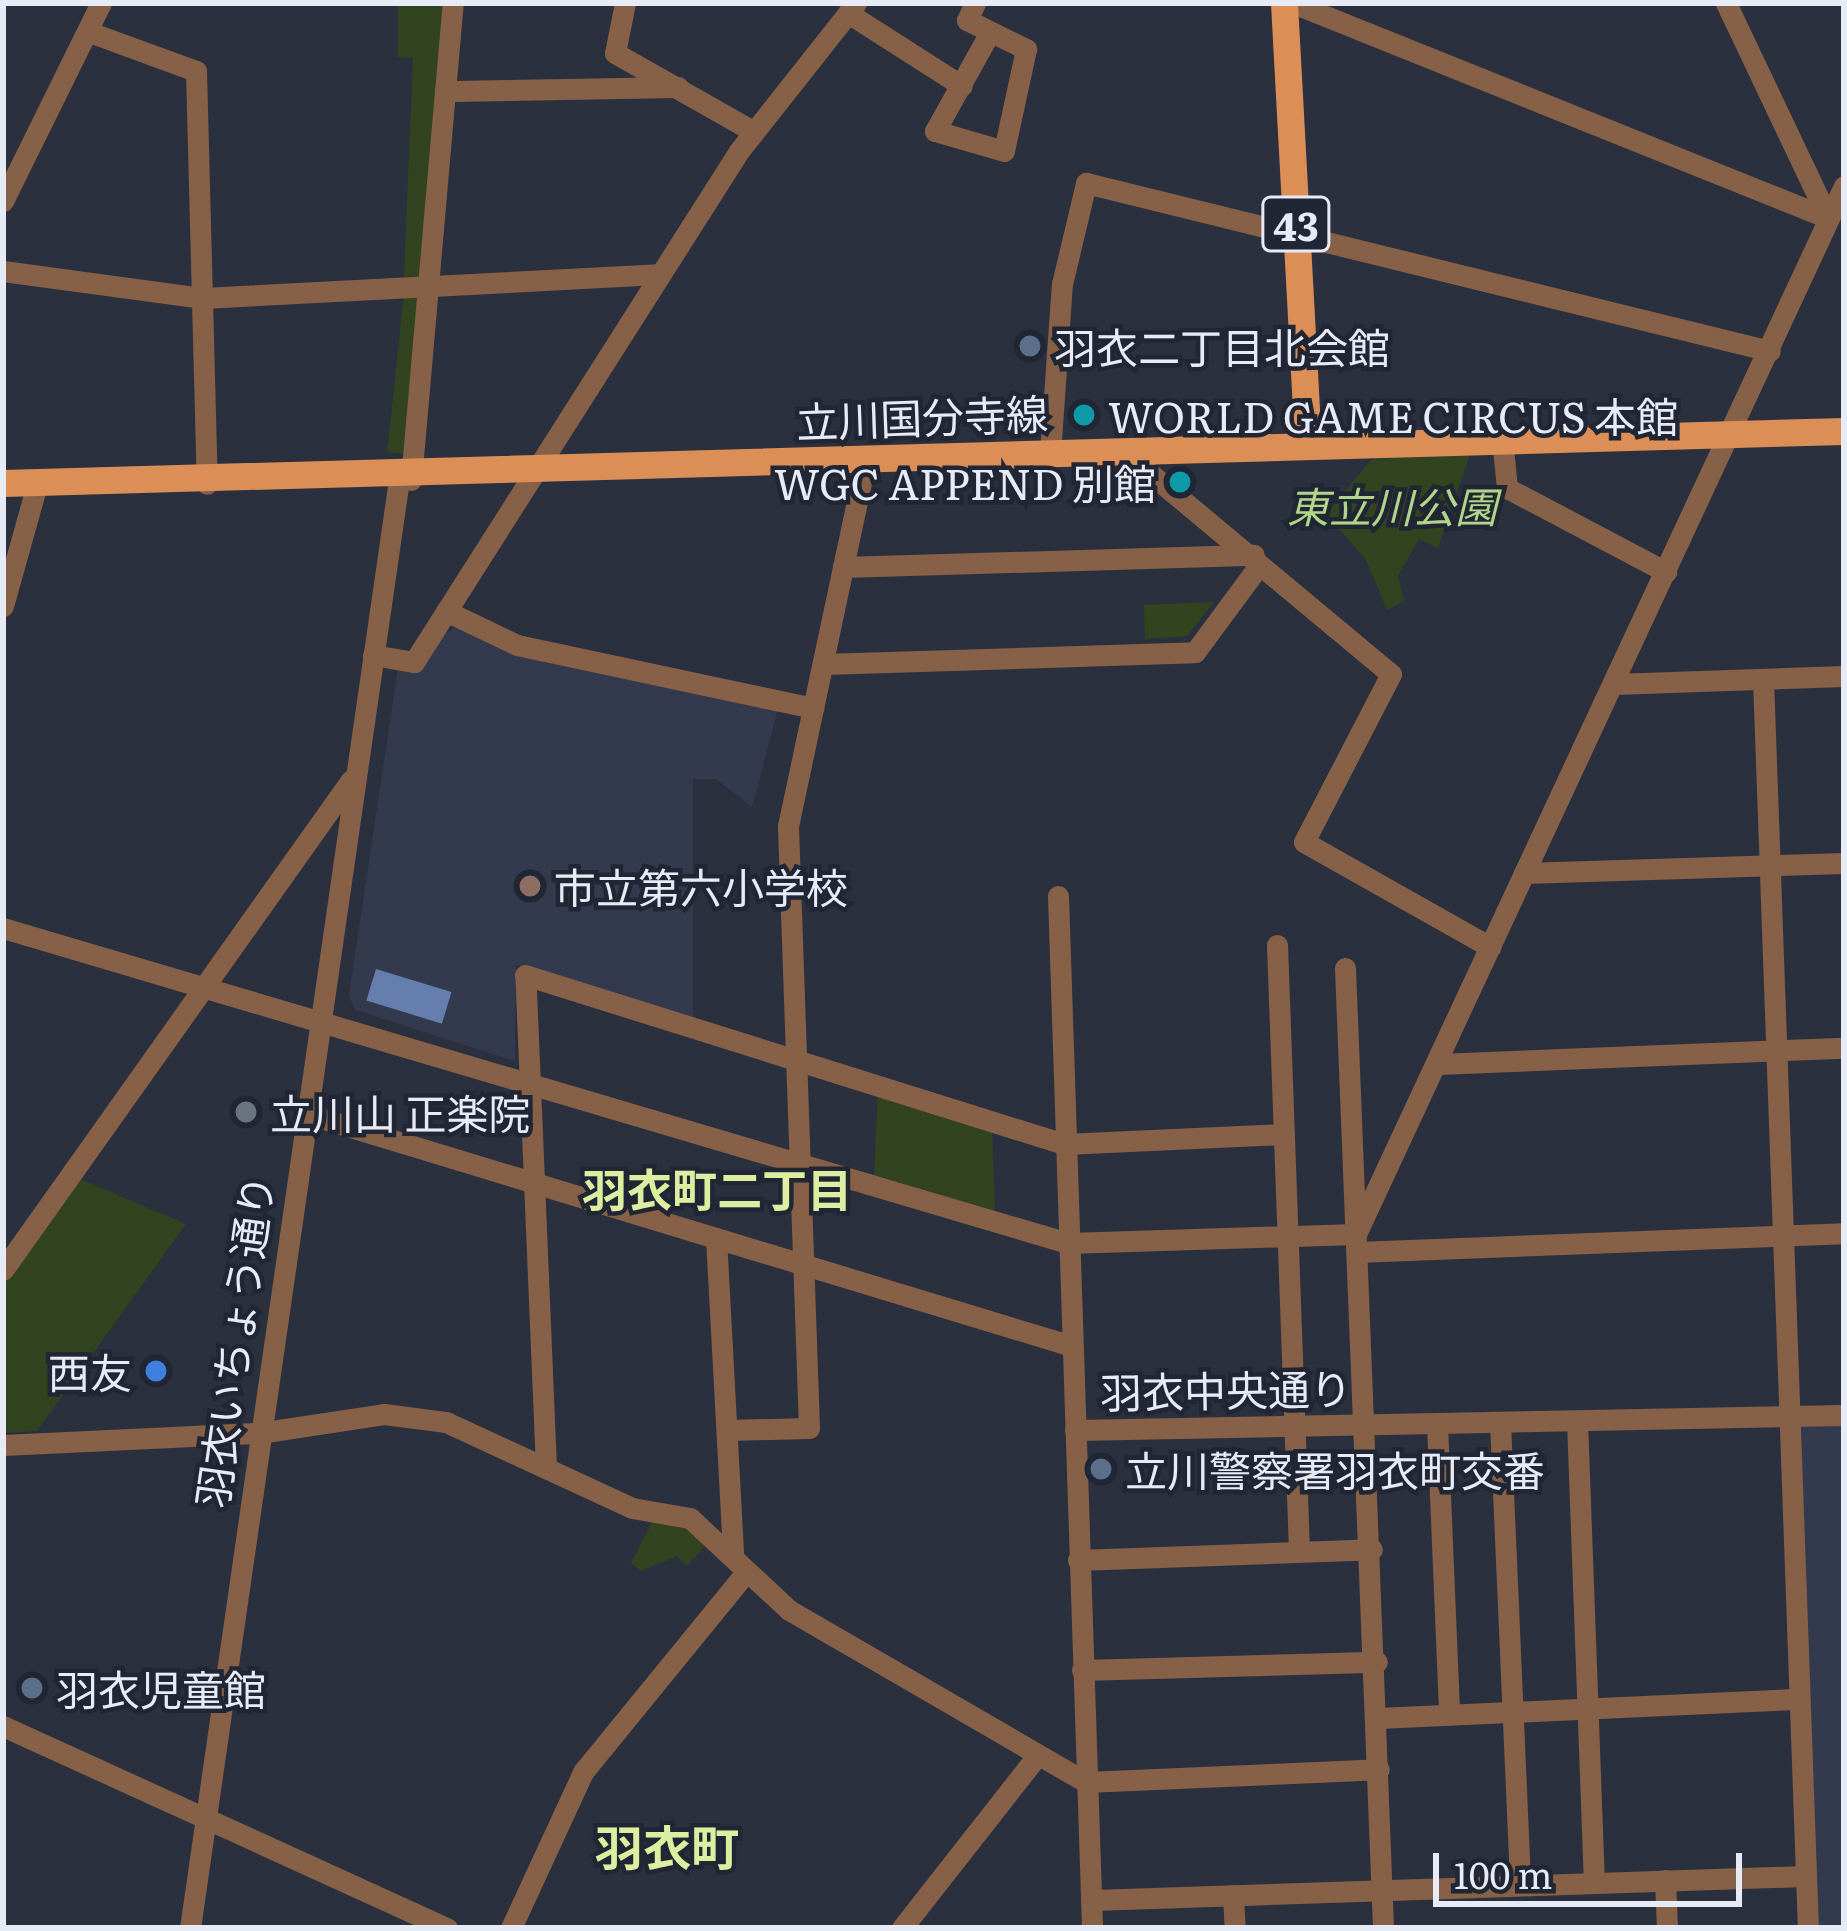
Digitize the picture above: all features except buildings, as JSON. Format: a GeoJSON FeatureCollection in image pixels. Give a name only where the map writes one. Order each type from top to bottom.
{"type":"FeatureCollection","features":[{"type":"Feature","properties":{"kind":"main road","name":"43"},"geometry":{"type":"LineString","coordinates":[[1284,3],[1308,444]]}},
{"type":"Feature","properties":{"kind":"main road","name":"立川国分寺線"},"geometry":{"type":"LineString","coordinates":[[3,483],[405,480],[1308,444],[1844,431]]}},
{"type":"Feature","properties":{"kind":"street"},"geometry":{"type":"LineString","coordinates":[[3,201],[92,34],[101,3]]}},
{"type":"Feature","properties":{"kind":"street","name":"羽衣いちょう通り"},"geometry":{"type":"LineString","coordinates":[[190,1928],[351,780],[435,284],[454,91],[454,3]]}},
{"type":"Feature","properties":{"kind":"street"},"geometry":{"type":"LineString","coordinates":[[626,3],[615,53],[754,131]]}},
{"type":"Feature","properties":{"kind":"street"},"geometry":{"type":"LineString","coordinates":[[975,3],[967,20],[1026,49],[1004,151],[935,131],[990,32]]}},
{"type":"Feature","properties":{"kind":"street"},"geometry":{"type":"LineString","coordinates":[[1293,3],[1794,205],[1835,199]]}},
{"type":"Feature","properties":{"kind":"street"},"geometry":{"type":"LineString","coordinates":[[1726,3],[1835,199]]}},
{"type":"Feature","properties":{"kind":"street"},"geometry":{"type":"LineString","coordinates":[[373,655],[414,662],[658,274],[754,131],[852,8],[962,86]]}},
{"type":"Feature","properties":{"kind":"street"},"geometry":{"type":"LineString","coordinates":[[92,34],[196,71],[206,484]]}},
{"type":"Feature","properties":{"kind":"street"},"geometry":{"type":"LineString","coordinates":[[454,91],[678,87]]}},
{"type":"Feature","properties":{"kind":"street"},"geometry":{"type":"LineString","coordinates":[[1050,454],[1062,284],[1086,183],[1770,351]]}},
{"type":"Feature","properties":{"kind":"street"},"geometry":{"type":"LineString","coordinates":[[1357,1243],[1490,946],[1770,351],[1835,199]]}},
{"type":"Feature","properties":{"kind":"street"},"geometry":{"type":"LineString","coordinates":[[3,271],[203,298],[658,274]]}},
{"type":"Feature","properties":{"kind":"street"},"geometry":{"type":"LineString","coordinates":[[1502,438],[1514,494],[1666,572]]}},
{"type":"Feature","properties":{"kind":"street"},"geometry":{"type":"LineString","coordinates":[[1122,451],[1391,674],[1304,842],[1490,946]]}},
{"type":"Feature","properties":{"kind":"street"},"geometry":{"type":"LineString","coordinates":[[727,1430],[809,1428],[788,826],[866,460]]}},
{"type":"Feature","properties":{"kind":"street"},"geometry":{"type":"LineString","coordinates":[[3,606],[38,484]]}},
{"type":"Feature","properties":{"kind":"street"},"geometry":{"type":"LineString","coordinates":[[843,567],[1255,563]]}},
{"type":"Feature","properties":{"kind":"street"},"geometry":{"type":"LineString","coordinates":[[823,664],[1195,652],[1255,563]]}},
{"type":"Feature","properties":{"kind":"street"},"geometry":{"type":"LineString","coordinates":[[446,611],[517,645],[813,709]]}},
{"type":"Feature","properties":{"kind":"street"},"geometry":{"type":"LineString","coordinates":[[1614,685],[1844,676]]}},
{"type":"Feature","properties":{"kind":"street"},"geometry":{"type":"LineString","coordinates":[[1763,679],[1808,1928]]}},
{"type":"Feature","properties":{"kind":"street"},"geometry":{"type":"LineString","coordinates":[[3,1270],[351,780]]}},
{"type":"Feature","properties":{"kind":"street"},"geometry":{"type":"LineString","coordinates":[[1524,873],[1844,863]]}},
{"type":"Feature","properties":{"kind":"street","name":"羽衣中央通り"},"geometry":{"type":"LineString","coordinates":[[1058,896],[1075,1430],[1844,1415]]}},
{"type":"Feature","properties":{"kind":"street"},"geometry":{"type":"LineString","coordinates":[[3,928],[318,1016],[1068,1243],[1287,1236],[1357,1243],[1844,1234]]}},
{"type":"Feature","properties":{"kind":"street"},"geometry":{"type":"LineString","coordinates":[[1277,945],[1298,1551]]}},
{"type":"Feature","properties":{"kind":"street"},"geometry":{"type":"LineString","coordinates":[[1345,968],[1372,1549],[1383,1928]]}},
{"type":"Feature","properties":{"kind":"street"},"geometry":{"type":"LineString","coordinates":[[546,1468],[525,975],[1064,1144],[1284,1134]]}},
{"type":"Feature","properties":{"kind":"street"},"geometry":{"type":"LineString","coordinates":[[1438,1064],[1844,1048]]}},
{"type":"Feature","properties":{"kind":"street"},"geometry":{"type":"LineString","coordinates":[[304,1113],[1072,1346]]}},
{"type":"Feature","properties":{"kind":"street"},"geometry":{"type":"LineString","coordinates":[[511,1928],[583,1772],[740,1563],[716,1238]]}},
{"type":"Feature","properties":{"kind":"street"},"geometry":{"type":"LineString","coordinates":[[3,1445],[259,1433],[405,1414],[546,1468],[632,1508],[690,1518],[808,1622],[1085,1782],[1379,1768]]}},
{"type":"Feature","properties":{"kind":"street"},"geometry":{"type":"LineString","coordinates":[[1577,1421],[1594,1883]]}},
{"type":"Feature","properties":{"kind":"street"},"geometry":{"type":"LineString","coordinates":[[1500,1423],[1520,1886]]}},
{"type":"Feature","properties":{"kind":"street"},"geometry":{"type":"LineString","coordinates":[[1437,1424],[1449,1715]]}},
{"type":"Feature","properties":{"kind":"street"},"geometry":{"type":"LineString","coordinates":[[1075,1430],[1092,1928]]}},
{"type":"Feature","properties":{"kind":"street"},"geometry":{"type":"LineString","coordinates":[[1078,1560],[1372,1549]]}},
{"type":"Feature","properties":{"kind":"street"},"geometry":{"type":"LineString","coordinates":[[1082,1670],[1376,1662]]}},
{"type":"Feature","properties":{"kind":"street"},"geometry":{"type":"LineString","coordinates":[[1378,1718],[1799,1700]]}},
{"type":"Feature","properties":{"kind":"street"},"geometry":{"type":"LineString","coordinates":[[3,1726],[447,1928]]}},
{"type":"Feature","properties":{"kind":"street"},"geometry":{"type":"LineString","coordinates":[[902,1928],[1036,1757]]}},
{"type":"Feature","properties":{"kind":"street"},"geometry":{"type":"LineString","coordinates":[[1093,1900],[1806,1876]]}},
{"type":"Feature","properties":{"kind":"street"},"geometry":{"type":"LineString","coordinates":[[1665,1880],[1667,1928]]}},
{"type":"Feature","properties":{"kind":"street"},"geometry":{"type":"LineString","coordinates":[[1233,1895],[1234,1928]]}},
{"type":"Feature","properties":{"kind":"shaded area","name":"市立第六小学校"},"geometry":{"type":"Polygon","coordinates":[[[459,624],[778,709],[752,807],[716,779],[693,779],[693,1020],[516,965],[515,1061],[355,1010],[349,995],[398,668],[459,624]]]}},
{"type":"Feature","properties":{"kind":"shaded area"},"geometry":{"type":"Polygon","coordinates":[[[1844,1423],[1844,1928],[1816,1928],[1799,1425],[1844,1423]]]}},
{"type":"Feature","properties":{"kind":"green space"},"geometry":{"type":"Polygon","coordinates":[[[398,3],[446,3],[429,278],[404,277],[413,58],[398,57],[398,3]]]}},
{"type":"Feature","properties":{"kind":"green space"},"geometry":{"type":"Polygon","coordinates":[[[404,292],[425,294],[408,454],[387,452],[404,292]]]}},
{"type":"Feature","properties":{"kind":"green space","name":"東立川公園"},"geometry":{"type":"Polygon","coordinates":[[[1471,451],[1438,548],[1419,539],[1398,576],[1404,601],[1387,610],[1366,560],[1326,514],[1371,460],[1471,451]]]}},
{"type":"Feature","properties":{"kind":"green space"},"geometry":{"type":"Polygon","coordinates":[[[1214,602],[1187,636],[1145,639],[1144,605],[1214,602]]]}},
{"type":"Feature","properties":{"kind":"green space"},"geometry":{"type":"Polygon","coordinates":[[[878,1092],[992,1130],[995,1211],[874,1175],[878,1092]]]}},
{"type":"Feature","properties":{"kind":"green space"},"geometry":{"type":"Polygon","coordinates":[[[80,1179],[186,1224],[37,1431],[3,1433],[3,1280],[80,1179]]]}},
{"type":"Feature","properties":{"kind":"green space"},"geometry":{"type":"Polygon","coordinates":[[[668,1514],[709,1542],[687,1566],[677,1556],[641,1571],[631,1563],[655,1517],[668,1514]]]}},
{"type":"Feature","properties":{"kind":"water"},"geometry":{"type":"Polygon","coordinates":[[[376,969],[452,992],[442,1024],[366,1001],[376,969]]]}},
{"type":"Feature","properties":{"kind":"place","name":"羽衣二丁目北会館"},"geometry":{"type":"Point","coordinates":[1030,346]}},
{"type":"Feature","properties":{"kind":"place","name":"WORLD GAME CIRCUS 本館"},"geometry":{"type":"Point","coordinates":[1084,415]}},
{"type":"Feature","properties":{"kind":"place","name":"WGC APPEND 別館"},"geometry":{"type":"Point","coordinates":[1180,482]}},
{"type":"Feature","properties":{"kind":"place","name":"市立第六小学校"},"geometry":{"type":"Point","coordinates":[530,886]}},
{"type":"Feature","properties":{"kind":"place","name":"立川山 正楽院"},"geometry":{"type":"Point","coordinates":[246,1112]}},
{"type":"Feature","properties":{"kind":"place","name":"西友"},"geometry":{"type":"Point","coordinates":[156,1371]}},
{"type":"Feature","properties":{"kind":"place","name":"立川警察署羽衣町交番"},"geometry":{"type":"Point","coordinates":[1101,1469]}},
{"type":"Feature","properties":{"kind":"place","name":"羽衣児童館"},"geometry":{"type":"Point","coordinates":[32,1688]}},
{"type":"Feature","properties":{"kind":"district","name":"羽衣町二丁目"},"geometry":{"type":"Point","coordinates":[717,1188]}},
{"type":"Feature","properties":{"kind":"district","name":"羽衣町"},"geometry":{"type":"Point","coordinates":[667,1846]}}]}
